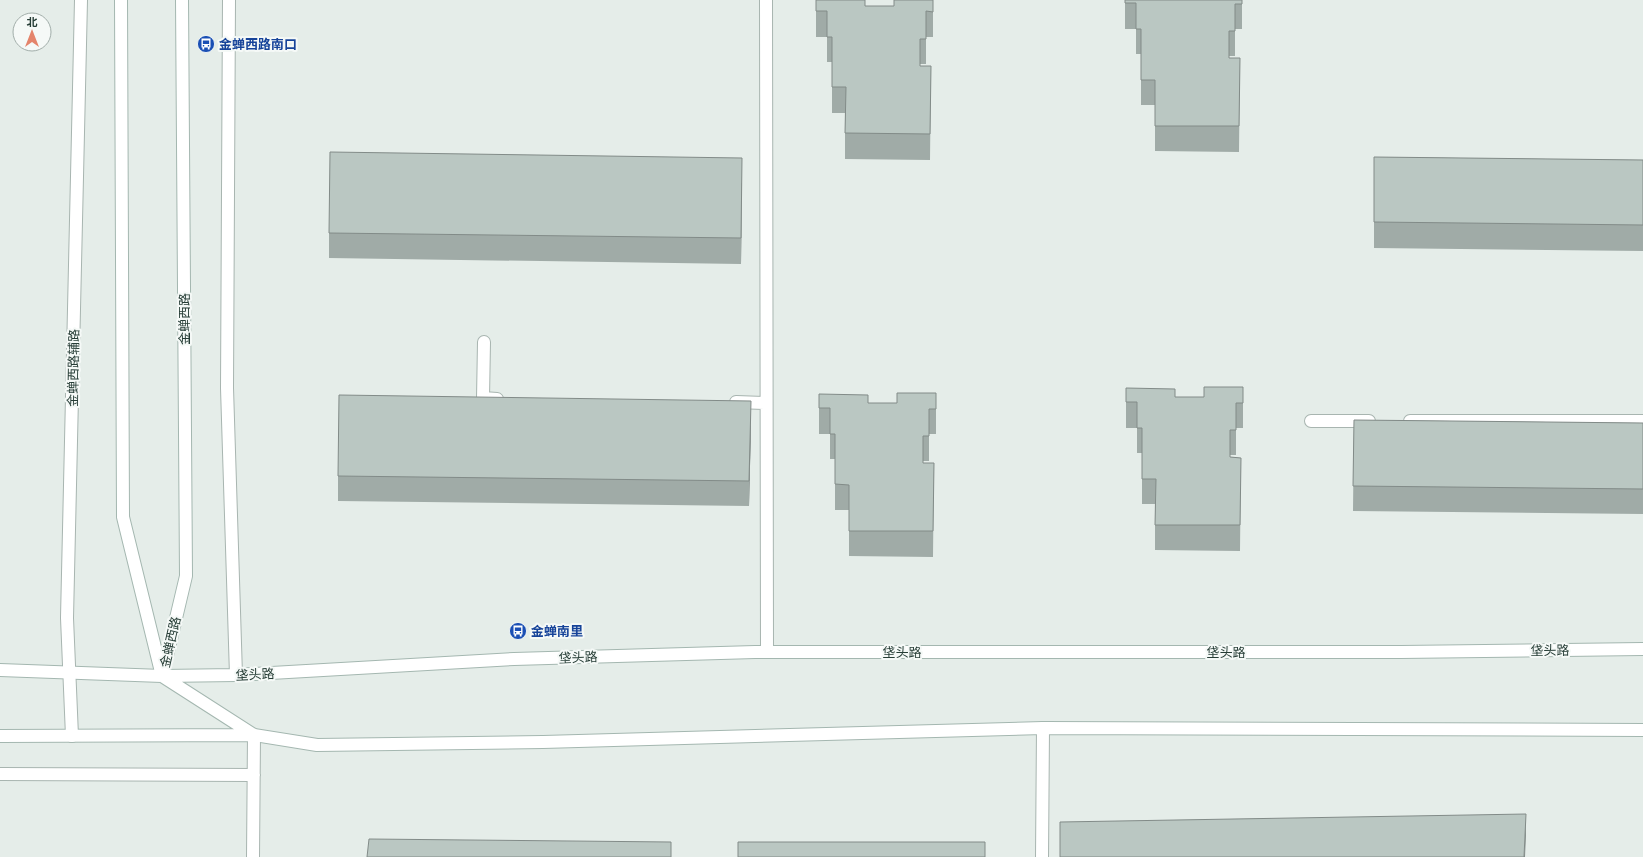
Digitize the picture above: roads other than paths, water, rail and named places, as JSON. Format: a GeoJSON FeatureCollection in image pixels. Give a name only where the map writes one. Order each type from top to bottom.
{"type":"FeatureCollection","features":[{"type":"Feature","properties":{"kind":"main road","name":"金蝉西路辅路"},"geometry":{"type":"LineString","coordinates":[[72,736],[67,618],[81,0]]}},
{"type":"Feature","properties":{"kind":"main road","name":"金蝉西路"},"geometry":{"type":"LineString","coordinates":[[121,0],[123,517],[162,676]]}},
{"type":"Feature","properties":{"kind":"main road","name":"金蝉西路"},"geometry":{"type":"LineString","coordinates":[[162,676],[186,576],[182,0]]}},
{"type":"Feature","properties":{"kind":"main road"},"geometry":{"type":"LineString","coordinates":[[229,0],[227,388],[236,675]]}},
{"type":"Feature","properties":{"kind":"main road"},"geometry":{"type":"LineString","coordinates":[[766,0],[767,652]]}},
{"type":"Feature","properties":{"kind":"main road"},"geometry":{"type":"LineString","coordinates":[[484,342],[484,398],[507,399]]}},
{"type":"Feature","properties":{"kind":"main road"},"geometry":{"type":"LineString","coordinates":[[727,402],[766,403]]}},
{"type":"Feature","properties":{"kind":"main road"},"geometry":{"type":"LineString","coordinates":[[1310,421],[1382,421]]}},
{"type":"Feature","properties":{"kind":"main road"},"geometry":{"type":"LineString","coordinates":[[1398,421],[1643,421]]}},
{"type":"Feature","properties":{"kind":"main road","name":"垡头路"},"geometry":{"type":"LineString","coordinates":[[0,670],[162,676],[236,675],[514,659],[767,652],[1401,652],[1643,649]]}},
{"type":"Feature","properties":{"kind":"main road"},"geometry":{"type":"LineString","coordinates":[[162,676],[254,735]]}},
{"type":"Feature","properties":{"kind":"main road"},"geometry":{"type":"LineString","coordinates":[[0,736],[254,735],[317,745],[543,742],[1043,728],[1643,730]]}},
{"type":"Feature","properties":{"kind":"main road"},"geometry":{"type":"LineString","coordinates":[[1042,857],[1043,728]]}},
{"type":"Feature","properties":{"kind":"main road"},"geometry":{"type":"LineString","coordinates":[[253,857],[254,735]]}},
{"type":"Feature","properties":{"kind":"main road"},"geometry":{"type":"LineString","coordinates":[[0,774],[254,775]]}},
{"type":"Feature","properties":{"kind":"place","name":"金蝉西路南口"},"geometry":{"type":"Point","coordinates":[206,44]}},
{"type":"Feature","properties":{"kind":"place","name":"金蝉南里"},"geometry":{"type":"Point","coordinates":[518,631]}}]}
